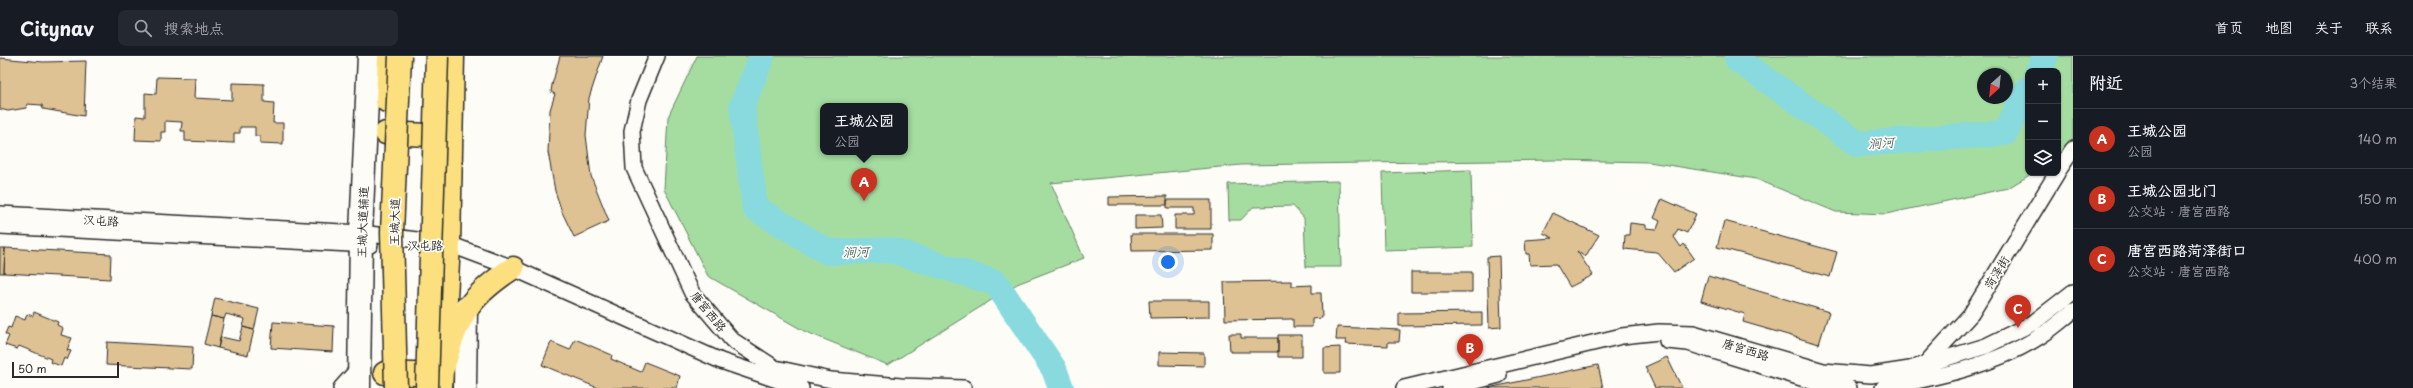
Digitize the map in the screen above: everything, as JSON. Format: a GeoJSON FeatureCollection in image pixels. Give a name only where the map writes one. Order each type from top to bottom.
{"type":"FeatureCollection","features":[{"type":"Feature","properties":{"kind":"main road","name":"王城大道辅道"},"geometry":{"type":"LineString","coordinates":[[359,378],[361,239],[369,56]]}},
{"type":"Feature","properties":{"kind":"main road"},"geometry":{"type":"LineString","coordinates":[[386,238],[386,133],[389,56]]}},
{"type":"Feature","properties":{"kind":"main road"},"geometry":{"type":"LineString","coordinates":[[386,238],[389,56]]}},
{"type":"Feature","properties":{"kind":"main road","name":"王城大道"},"geometry":{"type":"LineString","coordinates":[[388,384],[386,238],[400,56]]}},
{"type":"Feature","properties":{"kind":"main road"},"geometry":{"type":"LineString","coordinates":[[436,384],[437,56]]}},
{"type":"Feature","properties":{"kind":"main road"},"geometry":{"type":"LineString","coordinates":[[436,384],[449,244],[450,136],[453,56]]}},
{"type":"Feature","properties":{"kind":"main road"},"geometry":{"type":"LineString","coordinates":[[386,133],[450,136]]}},
{"type":"Feature","properties":{"kind":"main road"},"geometry":{"type":"LineString","coordinates":[[436,384],[466,308],[489,283],[513,268]]}},
{"type":"Feature","properties":{"kind":"main road"},"geometry":{"type":"LineString","coordinates":[[465,388],[466,308]]}},
{"type":"Feature","properties":{"kind":"main road"},"geometry":{"type":"LineString","coordinates":[[388,384],[436,384]]}},
{"type":"Feature","properties":{"kind":"street","name":"唐宫西路"},"geometry":{"type":"LineString","coordinates":[[657,56],[639,100],[632,132],[634,168],[692,293],[732,340],[774,368],[832,380],[901,386],[964,388]]}},
{"type":"Feature","properties":{"kind":"street","name":"菏泽街"},"geometry":{"type":"LineString","coordinates":[[2061,167],[2073,148]]}},
{"type":"Feature","properties":{"kind":"street","name":"菏泽街"},"geometry":{"type":"LineString","coordinates":[[1926,364],[1971,314],[2056,176]]}},
{"type":"Feature","properties":{"kind":"street","name":"汉屯路"},"geometry":{"type":"LineString","coordinates":[[0,214],[361,239]]}},
{"type":"Feature","properties":{"kind":"street","name":"汉屯路"},"geometry":{"type":"LineString","coordinates":[[0,226],[361,239],[386,238],[449,244]]}},
{"type":"Feature","properties":{"kind":"street"},"geometry":{"type":"LineString","coordinates":[[449,244],[513,268],[721,361],[801,388]]}},
{"type":"Feature","properties":{"kind":"street","name":"唐宫西路"},"geometry":{"type":"LineString","coordinates":[[1404,388],[1622,336],[1659,332],[1693,333],[1823,371],[1871,375],[1910,369],[1986,346],[2033,323],[2073,292]]}},
{"type":"Feature","properties":{"kind":"street"},"geometry":{"type":"LineString","coordinates":[[1883,388],[1948,374],[1991,360],[2041,336],[2073,311]]}},
{"type":"Feature","properties":{"kind":"street","name":"唐宫西路"},"geometry":{"type":"LineString","coordinates":[[1450,388],[1621,344],[1657,340],[1688,343],[1824,385],[1849,388]]}},
{"type":"Feature","properties":{"kind":"street"},"geometry":{"type":"LineString","coordinates":[[341,388],[359,378]]}},
{"type":"Feature","properties":{"kind":"green space"},"geometry":{"type":"Polygon","coordinates":[[[697,56],[2073,56],[2073,149],[2061,156],[2061,68],[2025,68],[2025,176],[2028,176],[2008,188],[1886,214],[1836,212],[1756,179],[1649,162],[1555,160],[1241,165],[1051,183],[1084,258],[1017,284],[888,365],[804,331],[708,276],[664,189],[668,117],[697,56]]]}},
{"type":"Feature","properties":{"kind":"green space"},"geometry":{"type":"Polygon","coordinates":[[[1471,170],[1473,247],[1384,250],[1382,173],[1471,170]]]}},
{"type":"Feature","properties":{"kind":"green space"},"geometry":{"type":"Polygon","coordinates":[[[1339,181],[1341,267],[1306,267],[1304,218],[1293,206],[1253,207],[1241,220],[1229,220],[1228,184],[1339,181]]]}},
{"type":"Feature","properties":{"kind":"building"},"geometry":{"type":"Polygon","coordinates":[[[560,56],[603,56],[589,98],[586,135],[591,176],[609,221],[574,237],[562,212],[555,191],[548,152],[550,110],[555,94],[551,92],[560,56]]]}},
{"type":"Feature","properties":{"kind":"building"},"geometry":{"type":"Polygon","coordinates":[[[0,58],[43,62],[86,61],[84,116],[43,109],[42,105],[27,104],[26,108],[8,111],[0,109],[0,58]]]}},
{"type":"Feature","properties":{"kind":"building"},"geometry":{"type":"Polygon","coordinates":[[[157,77],[195,78],[194,98],[232,100],[232,83],[264,84],[264,102],[274,103],[273,123],[283,123],[283,144],[260,143],[260,136],[255,136],[255,127],[240,127],[240,133],[234,133],[234,143],[185,141],[185,131],[181,131],[182,122],[165,121],[165,132],[161,132],[161,141],[135,140],[136,116],[145,117],[145,93],[156,94],[157,77]]]}},
{"type":"Feature","properties":{"kind":"building"},"geometry":{"type":"Polygon","coordinates":[[[1167,196],[1167,205],[1109,205],[1109,197],[1167,196]]]}},
{"type":"Feature","properties":{"kind":"building"},"geometry":{"type":"Polygon","coordinates":[[[1662,199],[1696,214],[1687,233],[1678,229],[1674,237],[1681,247],[1684,244],[1694,258],[1674,272],[1657,252],[1624,249],[1625,235],[1629,235],[1630,223],[1646,225],[1646,228],[1657,229],[1660,221],[1654,218],[1662,199]]]}},
{"type":"Feature","properties":{"kind":"building"},"geometry":{"type":"Polygon","coordinates":[[[1167,200],[1211,200],[1211,229],[1175,229],[1175,215],[1194,215],[1194,208],[1167,208],[1167,200]]]}},
{"type":"Feature","properties":{"kind":"building"},"geometry":{"type":"Polygon","coordinates":[[[1553,213],[1599,235],[1585,257],[1577,251],[1593,275],[1570,287],[1556,264],[1530,265],[1529,254],[1526,254],[1525,240],[1553,238],[1543,233],[1553,213]]]}},
{"type":"Feature","properties":{"kind":"building"},"geometry":{"type":"Polygon","coordinates":[[[1135,215],[1161,215],[1162,228],[1135,229],[1135,215]]]}},
{"type":"Feature","properties":{"kind":"building"},"geometry":{"type":"Polygon","coordinates":[[[1724,221],[1837,252],[1830,277],[1717,247],[1724,221]]]}},
{"type":"Feature","properties":{"kind":"building"},"geometry":{"type":"Polygon","coordinates":[[[1131,234],[1213,234],[1213,250],[1132,251],[1131,234]]]}},
{"type":"Feature","properties":{"kind":"building"},"geometry":{"type":"Polygon","coordinates":[[[0,248],[5,248],[4,273],[0,273],[0,248]]]}},
{"type":"Feature","properties":{"kind":"building"},"geometry":{"type":"Polygon","coordinates":[[[5,248],[111,254],[110,279],[4,273],[5,248]]]}},
{"type":"Feature","properties":{"kind":"building"},"geometry":{"type":"Polygon","coordinates":[[[1499,256],[1501,327],[1489,328],[1487,257],[1499,256]]]}},
{"type":"Feature","properties":{"kind":"building"},"geometry":{"type":"Polygon","coordinates":[[[1411,272],[1472,272],[1472,292],[1411,292],[1411,272]]]}},
{"type":"Feature","properties":{"kind":"building"},"geometry":{"type":"Polygon","coordinates":[[[1708,276],[1829,312],[1819,344],[1743,322],[1745,314],[1701,301],[1708,276]]]}},
{"type":"Feature","properties":{"kind":"building"},"geometry":{"type":"Polygon","coordinates":[[[1292,281],[1292,286],[1312,285],[1312,293],[1321,293],[1322,318],[1312,319],[1312,327],[1293,327],[1293,319],[1225,320],[1224,282],[1292,281]]]}},
{"type":"Feature","properties":{"kind":"building"},"geometry":{"type":"Polygon","coordinates":[[[215,298],[259,309],[254,330],[243,327],[245,319],[226,314],[224,319],[211,316],[215,298]]]}},
{"type":"Feature","properties":{"kind":"building"},"geometry":{"type":"Polygon","coordinates":[[[1149,301],[1209,301],[1209,317],[1150,318],[1149,301]]]}},
{"type":"Feature","properties":{"kind":"building"},"geometry":{"type":"Polygon","coordinates":[[[34,312],[58,322],[57,325],[63,328],[61,335],[72,338],[67,350],[71,351],[67,360],[64,358],[61,366],[50,362],[51,359],[19,346],[17,349],[5,345],[9,336],[5,334],[8,327],[11,328],[15,316],[25,320],[27,314],[33,316],[34,312]]]}},
{"type":"Feature","properties":{"kind":"building"},"geometry":{"type":"Polygon","coordinates":[[[1482,312],[1482,325],[1399,326],[1399,313],[1482,312]]]}},
{"type":"Feature","properties":{"kind":"building"},"geometry":{"type":"Polygon","coordinates":[[[211,316],[224,319],[218,348],[204,344],[211,316]]]}},
{"type":"Feature","properties":{"kind":"building"},"geometry":{"type":"Polygon","coordinates":[[[273,322],[334,326],[333,352],[271,348],[273,322]]]}},
{"type":"Feature","properties":{"kind":"building"},"geometry":{"type":"Polygon","coordinates":[[[243,327],[254,330],[248,355],[218,348],[221,337],[239,341],[243,327]]]}},
{"type":"Feature","properties":{"kind":"building"},"geometry":{"type":"Polygon","coordinates":[[[1337,327],[1400,330],[1399,342],[1388,342],[1388,346],[1345,344],[1346,340],[1336,340],[1337,327]]]}},
{"type":"Feature","properties":{"kind":"building"},"geometry":{"type":"Polygon","coordinates":[[[1229,334],[1241,334],[1241,338],[1278,338],[1278,352],[1230,352],[1229,334]]]}},
{"type":"Feature","properties":{"kind":"building"},"geometry":{"type":"Polygon","coordinates":[[[1278,335],[1302,335],[1302,357],[1278,357],[1278,335]]]}},
{"type":"Feature","properties":{"kind":"building"},"geometry":{"type":"Polygon","coordinates":[[[575,339],[612,355],[611,359],[641,372],[645,362],[680,376],[677,388],[598,388],[542,365],[551,342],[570,350],[575,339]]]}},
{"type":"Feature","properties":{"kind":"building"},"geometry":{"type":"Polygon","coordinates":[[[107,342],[193,347],[192,369],[106,365],[107,342]]]}},
{"type":"Feature","properties":{"kind":"building"},"geometry":{"type":"Polygon","coordinates":[[[1340,347],[1340,373],[1324,373],[1324,348],[1340,347]]]}},
{"type":"Feature","properties":{"kind":"building"},"geometry":{"type":"Polygon","coordinates":[[[1159,352],[1204,353],[1204,366],[1159,365],[1159,352]]]}},
{"type":"Feature","properties":{"kind":"building"},"geometry":{"type":"Polygon","coordinates":[[[1667,357],[1682,388],[1655,388],[1645,367],[1667,357]]]}},
{"type":"Feature","properties":{"kind":"building"},"geometry":{"type":"Polygon","coordinates":[[[1598,365],[1603,388],[1488,388],[1598,365]]]}},
{"type":"Feature","properties":{"kind":"waterway","name":"涧河"},"geometry":{"type":"LineString","coordinates":[[762,56],[742,106],[755,208],[828,252],[891,250],[996,283],[1054,369],[1061,388]]}},
{"type":"Feature","properties":{"kind":"waterway","name":"涧河"},"geometry":{"type":"LineString","coordinates":[[1737,56],[1738,60],[1858,144],[2005,133],[2025,95]]}},
{"type":"Feature","properties":{"kind":"waterway","name":"涧河"},"geometry":{"type":"LineString","coordinates":[[2040,68],[2046,56]]}},
{"type":"Feature","properties":{"kind":"place","name":"王城公园"},"geometry":{"type":"Point","coordinates":[864,201]}},
{"type":"Feature","properties":{"kind":"place","name":"唐宫西路菏泽街口"},"geometry":{"type":"Point","coordinates":[2018,328]}},
{"type":"Feature","properties":{"kind":"place","name":"王城公园北门"},"geometry":{"type":"Point","coordinates":[1470,367]}}]}
